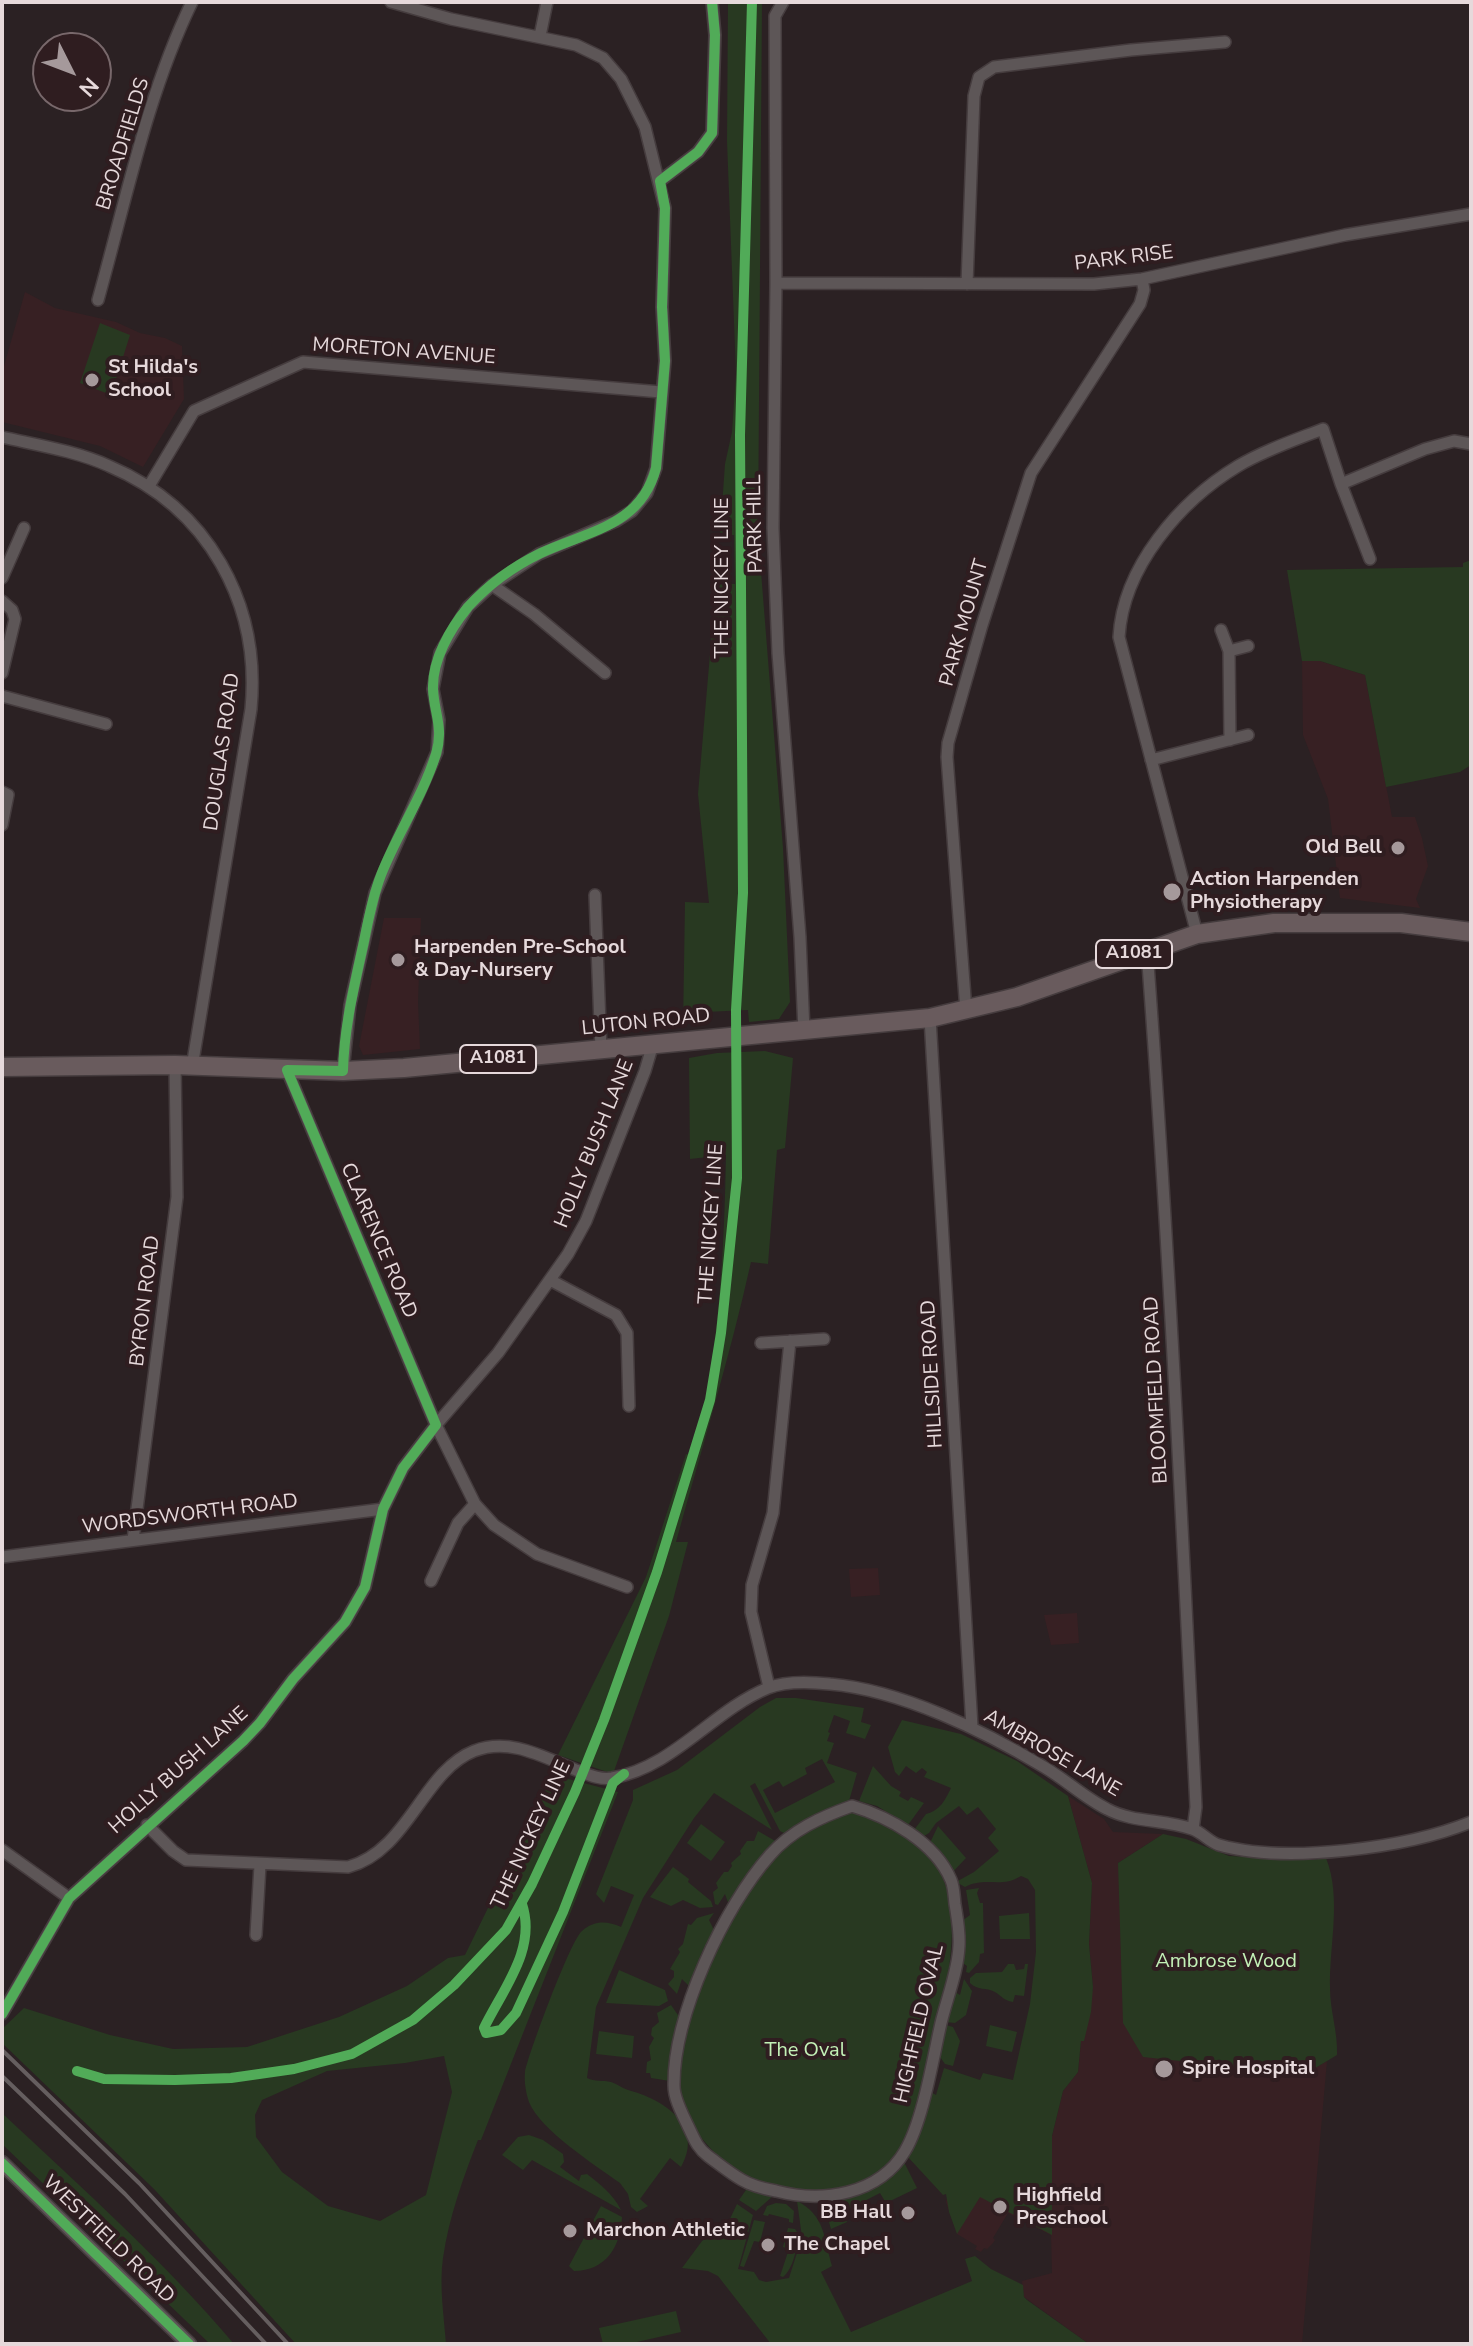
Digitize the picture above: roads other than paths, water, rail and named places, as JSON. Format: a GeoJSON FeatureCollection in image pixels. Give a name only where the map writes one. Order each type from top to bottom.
{"type":"FeatureCollection","features":[{"type":"Feature","properties":{"kind":"main road","name":"LUTON ROAD"},"geometry":{"type":"LineString","coordinates":[[2,1067],[184,1066],[343,1071],[601,1050],[930,1018],[1027,993],[1197,934],[1274,923],[1401,923],[1471,932]]}},
{"type":"Feature","properties":{"kind":"street","name":"BROADFIELDS"},"geometry":{"type":"LineString","coordinates":[[98,300],[136,160],[174,43],[192,2]]}},
{"type":"Feature","properties":{"kind":"street"},"geometry":{"type":"LineString","coordinates":[[343,1071],[350,1005],[375,893],[437,752],[439,720],[433,689],[440,653],[468,607],[492,585],[539,554],[616,521],[640,504],[656,468],[665,361],[662,307],[665,208],[645,127],[611,65],[594,52],[540,36],[451,19],[391,2]]}},
{"type":"Feature","properties":{"kind":"street"},"geometry":{"type":"LineString","coordinates":[[540,36],[547,2]]}},
{"type":"Feature","properties":{"kind":"street"},"geometry":{"type":"LineString","coordinates":[[660,181],[698,152],[712,133],[715,35],[712,2]]}},
{"type":"Feature","properties":{"kind":"street","name":"PARK HILL"},"geometry":{"type":"LineString","coordinates":[[783,2],[775,16],[773,528],[778,653],[800,937],[804,1031]]}},
{"type":"Feature","properties":{"kind":"street"},"geometry":{"type":"LineString","coordinates":[[967,284],[974,96],[979,77],[994,67],[1225,42]]}},
{"type":"Feature","properties":{"kind":"street","name":"PARK RISE"},"geometry":{"type":"LineString","coordinates":[[776,283],[1094,284],[1142,279],[1345,235],[1471,214]]}},
{"type":"Feature","properties":{"kind":"street","name":"PARK MOUNT"},"geometry":{"type":"LineString","coordinates":[[966,1011],[948,743],[1031,473],[1140,304],[1144,290],[1142,279]]}},
{"type":"Feature","properties":{"kind":"street","name":"MORETON AVENUE"},"geometry":{"type":"LineString","coordinates":[[149,486],[194,411],[303,362],[661,392]]}},
{"type":"Feature","properties":{"kind":"street"},"geometry":{"type":"LineString","coordinates":[[1197,934],[1119,637],[1120,620],[1128,595],[1147,556],[1176,518],[1202,492],[1238,466],[1323,429],[1370,559]]}},
{"type":"Feature","properties":{"kind":"street","name":"DOUGLAS ROAD"},"geometry":{"type":"LineString","coordinates":[[2,437],[85,457],[149,486],[195,527],[214,550],[239,604],[253,662],[251,709],[184,1066]]}},
{"type":"Feature","properties":{"kind":"street"},"geometry":{"type":"LineString","coordinates":[[1341,484],[1425,449],[1454,441],[1471,444]]}},
{"type":"Feature","properties":{"kind":"street"},"geometry":{"type":"LineString","coordinates":[[2,578],[24,528]]}},
{"type":"Feature","properties":{"kind":"street"},"geometry":{"type":"LineString","coordinates":[[492,585],[534,614],[605,673]]}},
{"type":"Feature","properties":{"kind":"street"},"geometry":{"type":"LineString","coordinates":[[2,601],[12,610],[15,619],[2,673]]}},
{"type":"Feature","properties":{"kind":"street"},"geometry":{"type":"LineString","coordinates":[[1221,630],[1229,651],[1230,740]]}},
{"type":"Feature","properties":{"kind":"street"},"geometry":{"type":"LineString","coordinates":[[1229,651],[1248,646]]}},
{"type":"Feature","properties":{"kind":"street"},"geometry":{"type":"LineString","coordinates":[[2,696],[106,724]]}},
{"type":"Feature","properties":{"kind":"street"},"geometry":{"type":"LineString","coordinates":[[1151,760],[1248,735]]}},
{"type":"Feature","properties":{"kind":"street"},"geometry":{"type":"LineString","coordinates":[[2,792],[8,795],[2,825]]}},
{"type":"Feature","properties":{"kind":"street"},"geometry":{"type":"LineString","coordinates":[[595,895],[601,1050]]}},
{"type":"Feature","properties":{"kind":"street","name":"BLOOMFIELD ROAD"},"geometry":{"type":"LineString","coordinates":[[1144,950],[1148,964],[1157,1080],[1177,1413],[1196,1807],[1193,1829]]}},
{"type":"Feature","properties":{"kind":"street","name":"HILLSIDE ROAD"},"geometry":{"type":"LineString","coordinates":[[930,1018],[972,1727]]}},
{"type":"Feature","properties":{"kind":"street","name":"HOLLY BUSH LANE"},"geometry":{"type":"LineString","coordinates":[[2,2014],[69,1898],[252,1732],[293,1679],[345,1622],[365,1587],[383,1509],[403,1468],[498,1353],[568,1254],[586,1221],[653,1044]]}},
{"type":"Feature","properties":{"kind":"street","name":"BYRON ROAD"},"geometry":{"type":"LineString","coordinates":[[133,1540],[177,1197],[184,1066]]}},
{"type":"Feature","properties":{"kind":"street","name":"CLARENCE ROAD"},"geometry":{"type":"LineString","coordinates":[[287,1070],[436,1425],[475,1504],[494,1525],[537,1554],[627,1587]]}},
{"type":"Feature","properties":{"kind":"street"},"geometry":{"type":"LineString","coordinates":[[550,1280],[616,1315],[623,1324],[627,1333],[629,1406]]}},
{"type":"Feature","properties":{"kind":"street"},"geometry":{"type":"LineString","coordinates":[[761,1343],[824,1339]]}},
{"type":"Feature","properties":{"kind":"street"},"geometry":{"type":"LineString","coordinates":[[769,1687],[751,1612],[752,1585],[773,1513],[790,1341]]}},
{"type":"Feature","properties":{"kind":"street"},"geometry":{"type":"LineString","coordinates":[[431,1581],[458,1523],[475,1504]]}},
{"type":"Feature","properties":{"kind":"street","name":"WORDSWORTH ROAD"},"geometry":{"type":"LineString","coordinates":[[2,1557],[383,1509]]}},
{"type":"Feature","properties":{"kind":"street","name":"AMBROSE LANE"},"geometry":{"type":"LineString","coordinates":[[147,1825],[186,1860],[339,1869],[367,1860],[390,1841],[452,1765],[473,1751],[505,1745],[530,1751],[597,1778],[610,1778],[663,1758],[769,1687],[793,1684],[831,1684],[870,1691],[972,1727],[1048,1769],[1107,1809],[1137,1819],[1193,1829],[1217,1845],[1271,1853],[1321,1853],[1429,1836],[1471,1822]]}},
{"type":"Feature","properties":{"kind":"street","name":"HIGHFIELD OVAL"},"geometry":{"type":"LineString","coordinates":[[852,1806],[875,1813],[919,1840],[951,1880],[957,1914],[959,1947],[922,2102],[902,2155],[892,2169],[857,2189],[811,2198],[791,2195],[743,2181],[699,2149],[673,2089],[683,2028],[716,1936],[744,1889],[770,1854],[801,1828],[852,1806]]}},
{"type":"Feature","properties":{"kind":"street"},"geometry":{"type":"LineString","coordinates":[[2,1850],[69,1898]]}},
{"type":"Feature","properties":{"kind":"street"},"geometry":{"type":"LineString","coordinates":[[256,1935],[260,1865]]}},
{"type":"Feature","properties":{"kind":"street","name":"WESTFIELD ROAD"},"geometry":{"type":"LineString","coordinates":[[2,2163],[189,2344]]}},
{"type":"Feature","properties":{"kind":"railway"},"geometry":{"type":"LineString","coordinates":[[2,2050],[139,2183],[288,2344]]}},
{"type":"Feature","properties":{"kind":"railway"},"geometry":{"type":"LineString","coordinates":[[2,2076],[125,2194],[266,2344]]}},
{"type":"Feature","properties":{"kind":"place","name":"St Hilda's School"},"geometry":{"type":"Point","coordinates":[92,380]}},
{"type":"Feature","properties":{"kind":"place","name":"Old Bell"},"geometry":{"type":"Point","coordinates":[1398,848]}},
{"type":"Feature","properties":{"kind":"place","name":"Action Harpenden Physiotherapy"},"geometry":{"type":"Point","coordinates":[1172,892]}},
{"type":"Feature","properties":{"kind":"place","name":"Harpenden Pre-School & Day-Nursery"},"geometry":{"type":"Point","coordinates":[398,960]}},
{"type":"Feature","properties":{"kind":"place","name":"Spire Hospital"},"geometry":{"type":"Point","coordinates":[1164,2069]}},
{"type":"Feature","properties":{"kind":"place","name":"Highfield Preschool"},"geometry":{"type":"Point","coordinates":[1000,2207]}},
{"type":"Feature","properties":{"kind":"place","name":"BB Hall"},"geometry":{"type":"Point","coordinates":[908,2213]}},
{"type":"Feature","properties":{"kind":"place","name":"Marchon Athletic"},"geometry":{"type":"Point","coordinates":[570,2231]}},
{"type":"Feature","properties":{"kind":"place","name":"The Chapel"},"geometry":{"type":"Point","coordinates":[768,2245]}},
{"type":"Feature","properties":{"kind":"park label","name":"Ambrose Wood"},"geometry":{"type":"Point","coordinates":[1226,1962]}},
{"type":"Feature","properties":{"kind":"park label","name":"The Oval"},"geometry":{"type":"Point","coordinates":[805,2051]}}]}
